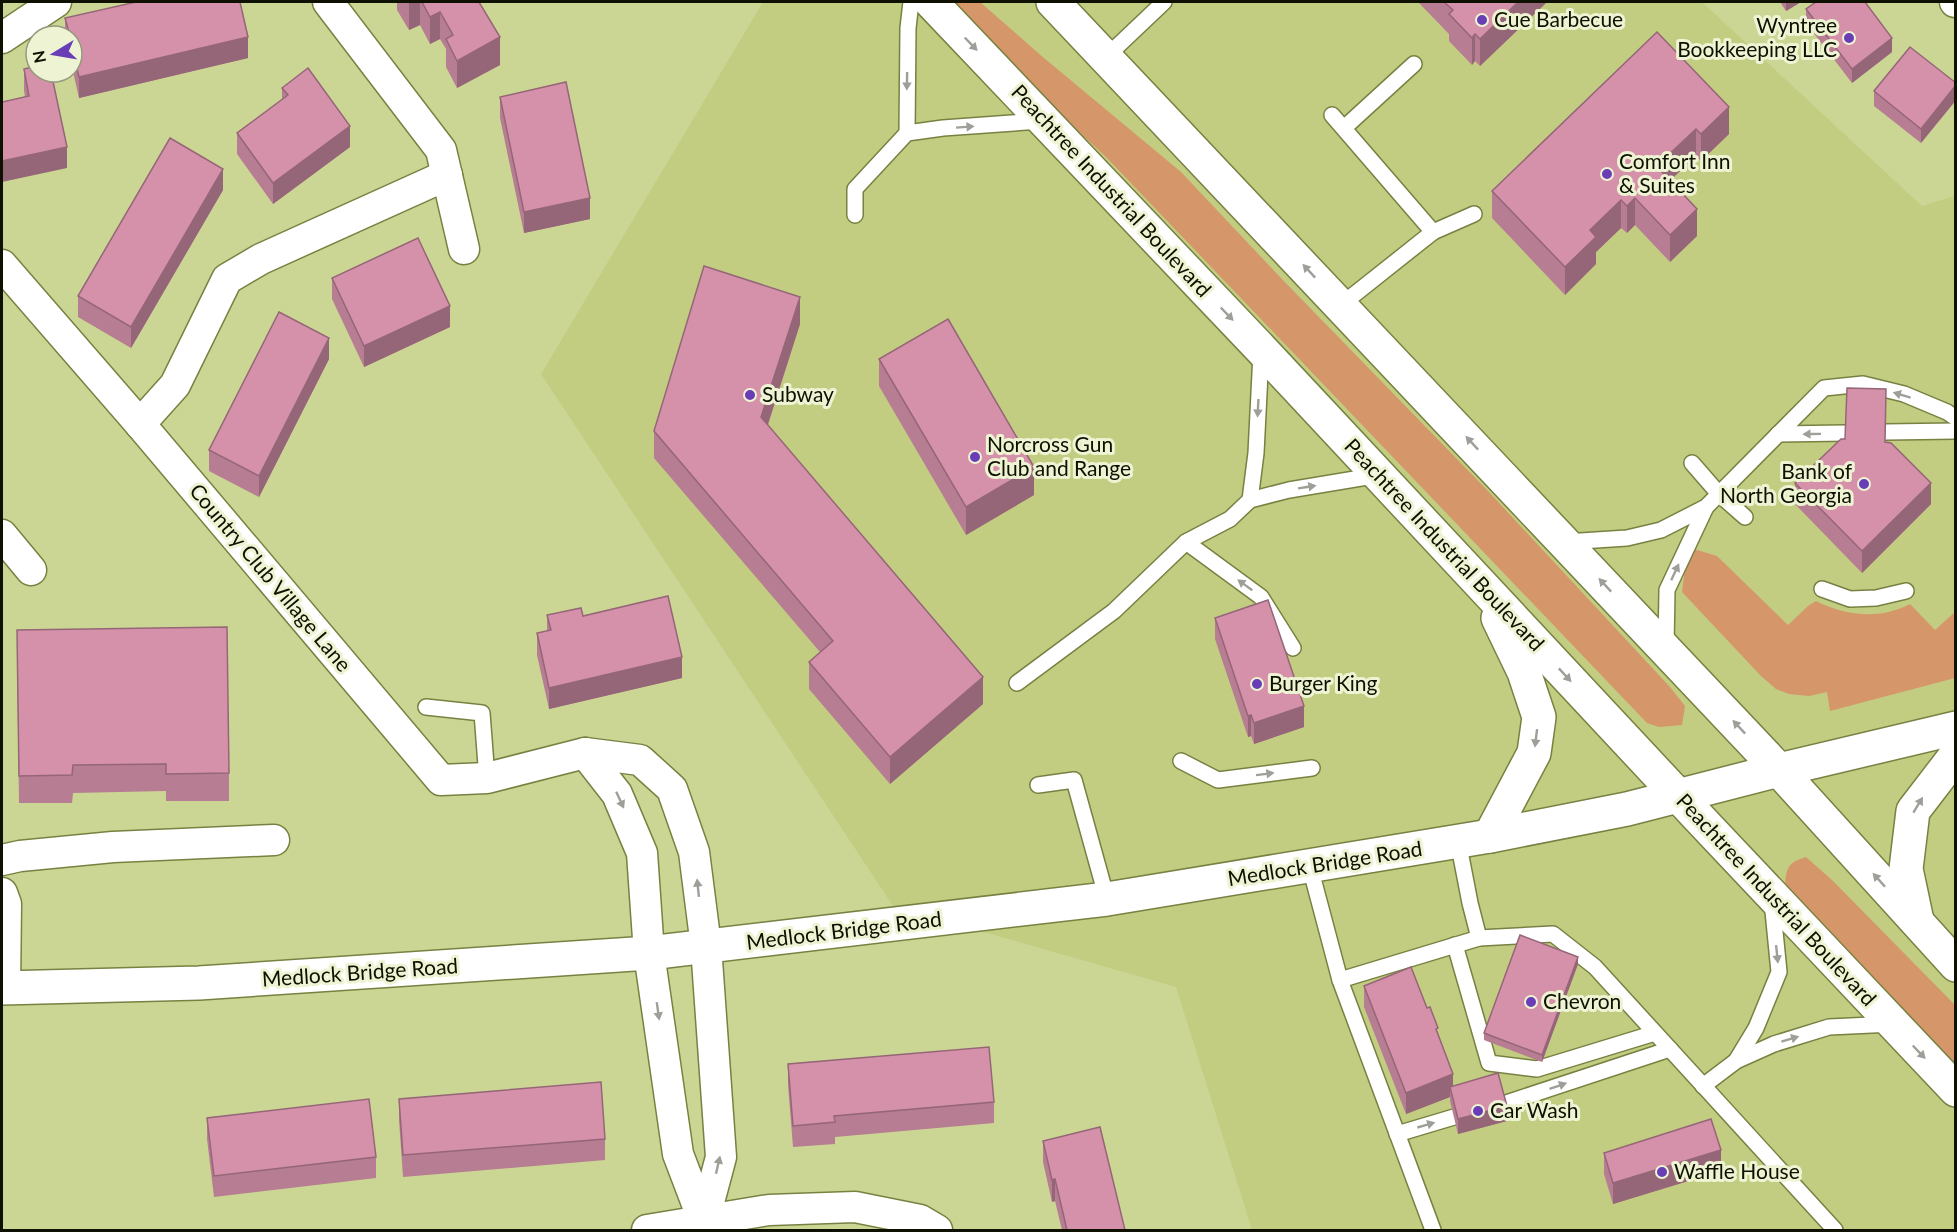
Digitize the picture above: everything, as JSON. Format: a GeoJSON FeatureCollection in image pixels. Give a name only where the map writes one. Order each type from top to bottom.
{"type":"FeatureCollection","features":[{"type":"Feature","properties":{"kind":"main road","name":"Peachtree Industrial Boulevard"},"geometry":{"type":"LineString","coordinates":[[931,2],[1262,350],[1956,1090]]}},
{"type":"Feature","properties":{"kind":"main road"},"geometry":{"type":"LineString","coordinates":[[1053,2],[1779,770],[1956,965]]}},
{"type":"Feature","properties":{"kind":"main road"},"geometry":{"type":"LineString","coordinates":[[1482,587],[1524,672],[1539,717],[1534,753],[1490,836]]}},
{"type":"Feature","properties":{"kind":"main road","name":"Medlock Bridge Road"},"geometry":{"type":"LineString","coordinates":[[3,988],[199,983],[649,953],[1107,899],[1490,836],[1627,809],[1956,728]]}},
{"type":"Feature","properties":{"kind":"main road"},"geometry":{"type":"LineString","coordinates":[[1918,923],[1906,869],[1913,811],[1956,755]]}},
{"type":"Feature","properties":{"kind":"street"},"geometry":{"type":"LineString","coordinates":[[2,38],[56,2]]}},
{"type":"Feature","properties":{"kind":"street"},"geometry":{"type":"LineString","coordinates":[[328,2],[441,150],[464,249]]}},
{"type":"Feature","properties":{"kind":"street"},"geometry":{"type":"LineString","coordinates":[[140,424],[175,385],[227,279],[261,259],[447,175]]}},
{"type":"Feature","properties":{"kind":"street","name":"Country Club Village Lane"},"geometry":{"type":"LineString","coordinates":[[2,265],[140,424],[441,780],[487,778],[585,753],[640,760],[672,789],[694,852],[706,946],[721,1157],[705,1226]]}},
{"type":"Feature","properties":{"kind":"street"},"geometry":{"type":"LineString","coordinates":[[2,535],[32,570]]}},
{"type":"Feature","properties":{"kind":"street"},"geometry":{"type":"LineString","coordinates":[[585,753],[617,794],[642,853],[649,953],[678,1154],[705,1226]]}},
{"type":"Feature","properties":{"kind":"street"},"geometry":{"type":"LineString","coordinates":[[2,860],[20,856],[113,847],[274,840]]}},
{"type":"Feature","properties":{"kind":"street"},"geometry":{"type":"LineString","coordinates":[[2,892],[6,904],[3,988]]}},
{"type":"Feature","properties":{"kind":"street"},"geometry":{"type":"LineString","coordinates":[[647,1230],[705,1226],[769,1210],[855,1207],[920,1220],[937,1230]]}},
{"type":"Feature","properties":{"kind":"lane"},"geometry":{"type":"LineString","coordinates":[[907,134],[908,28],[911,2]]}},
{"type":"Feature","properties":{"kind":"lane"},"geometry":{"type":"LineString","coordinates":[[1106,57],[1164,2]]}},
{"type":"Feature","properties":{"kind":"lane"},"geometry":{"type":"LineString","coordinates":[[1344,128],[1414,64]]}},
{"type":"Feature","properties":{"kind":"lane"},"geometry":{"type":"LineString","coordinates":[[1332,115],[1433,232]]}},
{"type":"Feature","properties":{"kind":"lane"},"geometry":{"type":"LineString","coordinates":[[855,215],[855,189],[907,134],[943,128],[1044,120]]}},
{"type":"Feature","properties":{"kind":"lane"},"geometry":{"type":"LineString","coordinates":[[1341,305],[1433,232],[1473,214]]}},
{"type":"Feature","properties":{"kind":"lane"},"geometry":{"type":"LineString","coordinates":[[1250,500],[1256,453],[1262,350]]}},
{"type":"Feature","properties":{"kind":"lane"},"geometry":{"type":"LineString","coordinates":[[1564,542],[1627,538],[1661,530],[1706,507],[1824,388],[1863,384],[1904,394],[1956,418]]}},
{"type":"Feature","properties":{"kind":"lane"},"geometry":{"type":"LineString","coordinates":[[1886,432],[1956,431]]}},
{"type":"Feature","properties":{"kind":"lane"},"geometry":{"type":"LineString","coordinates":[[1778,434],[1846,433]]}},
{"type":"Feature","properties":{"kind":"lane"},"geometry":{"type":"LineString","coordinates":[[1692,463],[1719,494],[1745,517]]}},
{"type":"Feature","properties":{"kind":"lane"},"geometry":{"type":"LineString","coordinates":[[1017,683],[1114,611],[1186,542],[1230,519],[1250,500],[1289,490],[1379,476]]}},
{"type":"Feature","properties":{"kind":"lane"},"geometry":{"type":"LineString","coordinates":[[1666,650],[1667,590],[1706,507]]}},
{"type":"Feature","properties":{"kind":"lane"},"geometry":{"type":"LineString","coordinates":[[1186,542],[1261,597],[1293,648]]}},
{"type":"Feature","properties":{"kind":"lane"},"geometry":{"type":"LineString","coordinates":[[1822,589],[1850,599],[1876,598],[1906,591]]}},
{"type":"Feature","properties":{"kind":"lane"},"geometry":{"type":"LineString","coordinates":[[426,707],[482,713],[487,778]]}},
{"type":"Feature","properties":{"kind":"lane"},"geometry":{"type":"LineString","coordinates":[[1181,761],[1218,780],[1312,768]]}},
{"type":"Feature","properties":{"kind":"lane"},"geometry":{"type":"LineString","coordinates":[[1038,785],[1074,780],[1107,899]]}},
{"type":"Feature","properties":{"kind":"lane"},"geometry":{"type":"LineString","coordinates":[[1458,841],[1479,938]]}},
{"type":"Feature","properties":{"kind":"lane"},"geometry":{"type":"LineString","coordinates":[[1310,867],[1340,980],[1433,1230]]}},
{"type":"Feature","properties":{"kind":"lane"},"geometry":{"type":"LineString","coordinates":[[1736,1061],[1756,1028],[1779,972],[1771,895]]}},
{"type":"Feature","properties":{"kind":"lane"},"geometry":{"type":"LineString","coordinates":[[1340,980],[1479,938],[1553,934],[1595,967],[1835,1230]]}},
{"type":"Feature","properties":{"kind":"lane"},"geometry":{"type":"LineString","coordinates":[[1455,945],[1489,1063],[1537,1069],[1655,1033]]}},
{"type":"Feature","properties":{"kind":"lane"},"geometry":{"type":"LineString","coordinates":[[1703,1086],[1736,1061],[1774,1044],[1829,1027],[1893,1024]]}},
{"type":"Feature","properties":{"kind":"lane"},"geometry":{"type":"LineString","coordinates":[[1503,1104],[1670,1049]]}},
{"type":"Feature","properties":{"kind":"lane"},"geometry":{"type":"LineString","coordinates":[[1397,1134],[1454,1117]]}},
{"type":"Feature","properties":{"kind":"shaded area"},"geometry":{"type":"Polygon","coordinates":[[[763,2],[1702,2],[1922,206],[1955,196],[1955,1230],[1252,1230],[1176,987],[893,906],[541,374],[763,2]]]}},
{"type":"Feature","properties":{"kind":"shaded area"},"geometry":{"type":"Polygon","coordinates":[[[941,2],[980,2],[1181,172],[1488,491],[1670,687],[1685,706],[1682,725],[1659,727],[1647,723],[1107,158],[941,2]]]}},
{"type":"Feature","properties":{"kind":"shaded area"},"geometry":{"type":"Polygon","coordinates":[[[1694,549],[1717,556],[1788,625],[1816,601],[1839,610],[1863,614],[1887,612],[1910,604],[1935,630],[1955,612],[1955,678],[1830,711],[1827,692],[1809,696],[1789,694],[1776,689],[1682,592],[1686,561],[1694,549]]]}},
{"type":"Feature","properties":{"kind":"shaded area"},"geometry":{"type":"Polygon","coordinates":[[[1806,857],[1832,880],[1955,1005],[1955,1068],[1818,926],[1785,885],[1786,874],[1792,863],[1806,857]]]}},
{"type":"Feature","properties":{"kind":"building"},"geometry":{"type":"Polygon","coordinates":[[[136,2],[240,2],[248,37],[84,76],[84,24],[67,24],[65,18],[136,2]]]}},
{"type":"Feature","properties":{"kind":"building"},"geometry":{"type":"Polygon","coordinates":[[[422,2],[479,2],[500,37],[457,61],[446,39],[453,35],[440,12],[430,17],[422,2]]]}},
{"type":"Feature","properties":{"kind":"building"},"geometry":{"type":"Polygon","coordinates":[[[1444,2],[1518,2],[1480,39],[1475,34],[1472,38],[1449,14],[1453,10],[1444,2]]]}},
{"type":"Feature","properties":{"kind":"building","name":"Wyntree Bookkeeping LLC"},"geometry":{"type":"Polygon","coordinates":[[[1816,2],[1865,2],[1892,38],[1852,69],[1806,9],[1816,2]]]}},
{"type":"Feature","properties":{"kind":"building","name":"Comfort Inn & Suites"},"geometry":{"type":"Polygon","coordinates":[[[1657,32],[1729,107],[1701,134],[1696,129],[1663,160],[1668,166],[1662,172],[1697,209],[1670,235],[1635,198],[1627,206],[1621,200],[1590,230],[1596,237],[1565,267],[1492,191],[1657,32]]]}},
{"type":"Feature","properties":{"kind":"building"},"geometry":{"type":"Polygon","coordinates":[[[1910,47],[1956,83],[1921,129],[1874,91],[1910,47]]]}},
{"type":"Feature","properties":{"kind":"building"},"geometry":{"type":"Polygon","coordinates":[[[308,68],[350,126],[273,183],[237,133],[288,95],[282,88],[308,68]]]}},
{"type":"Feature","properties":{"kind":"building"},"geometry":{"type":"Polygon","coordinates":[[[566,82],[590,198],[524,212],[500,97],[566,82]]]}},
{"type":"Feature","properties":{"kind":"building"},"geometry":{"type":"Polygon","coordinates":[[[27,84],[54,84],[67,147],[2,161],[2,102],[29,96],[27,84]]]}},
{"type":"Feature","properties":{"kind":"building"},"geometry":{"type":"Polygon","coordinates":[[[170,138],[223,169],[131,327],[78,296],[170,138]]]}},
{"type":"Feature","properties":{"kind":"building"},"geometry":{"type":"Polygon","coordinates":[[[418,238],[450,306],[364,346],[332,278],[418,238]]]}},
{"type":"Feature","properties":{"kind":"building"},"geometry":{"type":"Polygon","coordinates":[[[704,266],[800,297],[761,417],[983,677],[890,757],[809,662],[833,641],[654,431],[704,266]]]}},
{"type":"Feature","properties":{"kind":"building"},"geometry":{"type":"Polygon","coordinates":[[[279,312],[329,338],[259,476],[209,450],[279,312]]]}},
{"type":"Feature","properties":{"kind":"building"},"geometry":{"type":"Polygon","coordinates":[[[948,319],[1034,467],[966,507],[879,359],[948,319]]]}},
{"type":"Feature","properties":{"kind":"building","name":"Bank of North Georgia"},"geometry":{"type":"Polygon","coordinates":[[[1847,388],[1886,389],[1885,442],[1891,443],[1931,483],[1862,551],[1795,483],[1841,439],[1845,439],[1847,388]]]}},
{"type":"Feature","properties":{"kind":"building"},"geometry":{"type":"Polygon","coordinates":[[[668,596],[682,657],[549,688],[537,633],[551,630],[547,615],[581,608],[583,616],[668,596]]]}},
{"type":"Feature","properties":{"kind":"building"},"geometry":{"type":"Polygon","coordinates":[[[1268,600],[1304,706],[1254,723],[1251,715],[1248,716],[1215,618],[1268,600]]]}},
{"type":"Feature","properties":{"kind":"building"},"geometry":{"type":"Polygon","coordinates":[[[227,627],[229,773],[166,774],[166,764],[73,765],[72,775],[19,776],[17,630],[227,627]]]}},
{"type":"Feature","properties":{"kind":"building","name":"Chevron"},"geometry":{"type":"Polygon","coordinates":[[[1520,935],[1578,957],[1542,1055],[1484,1033],[1520,935]]]}},
{"type":"Feature","properties":{"kind":"building"},"geometry":{"type":"Polygon","coordinates":[[[1411,967],[1427,1008],[1430,1007],[1453,1074],[1406,1093],[1364,986],[1411,967]]]}},
{"type":"Feature","properties":{"kind":"building"},"geometry":{"type":"Polygon","coordinates":[[[989,1047],[994,1102],[834,1116],[835,1122],[793,1126],[788,1064],[989,1047]]]}},
{"type":"Feature","properties":{"kind":"building"},"geometry":{"type":"Polygon","coordinates":[[[1498,1073],[1507,1106],[1458,1119],[1450,1087],[1498,1073]]]}},
{"type":"Feature","properties":{"kind":"building"},"geometry":{"type":"Polygon","coordinates":[[[601,1082],[605,1139],[403,1155],[399,1099],[601,1082]]]}},
{"type":"Feature","properties":{"kind":"building"},"geometry":{"type":"Polygon","coordinates":[[[369,1099],[376,1157],[214,1176],[207,1118],[369,1099]]]}},
{"type":"Feature","properties":{"kind":"building"},"geometry":{"type":"Polygon","coordinates":[[[1711,1119],[1721,1150],[1613,1183],[1604,1153],[1711,1119]]]}},
{"type":"Feature","properties":{"kind":"building"},"geometry":{"type":"Polygon","coordinates":[[[1100,1127],[1125,1230],[1067,1230],[1043,1141],[1100,1127]]]}},
{"type":"Feature","properties":{"kind":"place","name":"Cue Barbecue"},"geometry":{"type":"Point","coordinates":[1482,20]}},
{"type":"Feature","properties":{"kind":"place","name":"Wyntree Bookkeeping LLC"},"geometry":{"type":"Point","coordinates":[1849,38]}},
{"type":"Feature","properties":{"kind":"place","name":"Comfort Inn & Suites"},"geometry":{"type":"Point","coordinates":[1607,174]}},
{"type":"Feature","properties":{"kind":"place","name":"Subway"},"geometry":{"type":"Point","coordinates":[750,395]}},
{"type":"Feature","properties":{"kind":"place","name":"Norcross Gun Club and Range"},"geometry":{"type":"Point","coordinates":[975,457]}},
{"type":"Feature","properties":{"kind":"place","name":"Bank of North Georgia"},"geometry":{"type":"Point","coordinates":[1864,484]}},
{"type":"Feature","properties":{"kind":"place","name":"Burger King"},"geometry":{"type":"Point","coordinates":[1257,684]}},
{"type":"Feature","properties":{"kind":"place","name":"Chevron"},"geometry":{"type":"Point","coordinates":[1531,1002]}},
{"type":"Feature","properties":{"kind":"place","name":"Car Wash"},"geometry":{"type":"Point","coordinates":[1478,1111]}},
{"type":"Feature","properties":{"kind":"place","name":"Waffle House"},"geometry":{"type":"Point","coordinates":[1662,1172]}}]}
